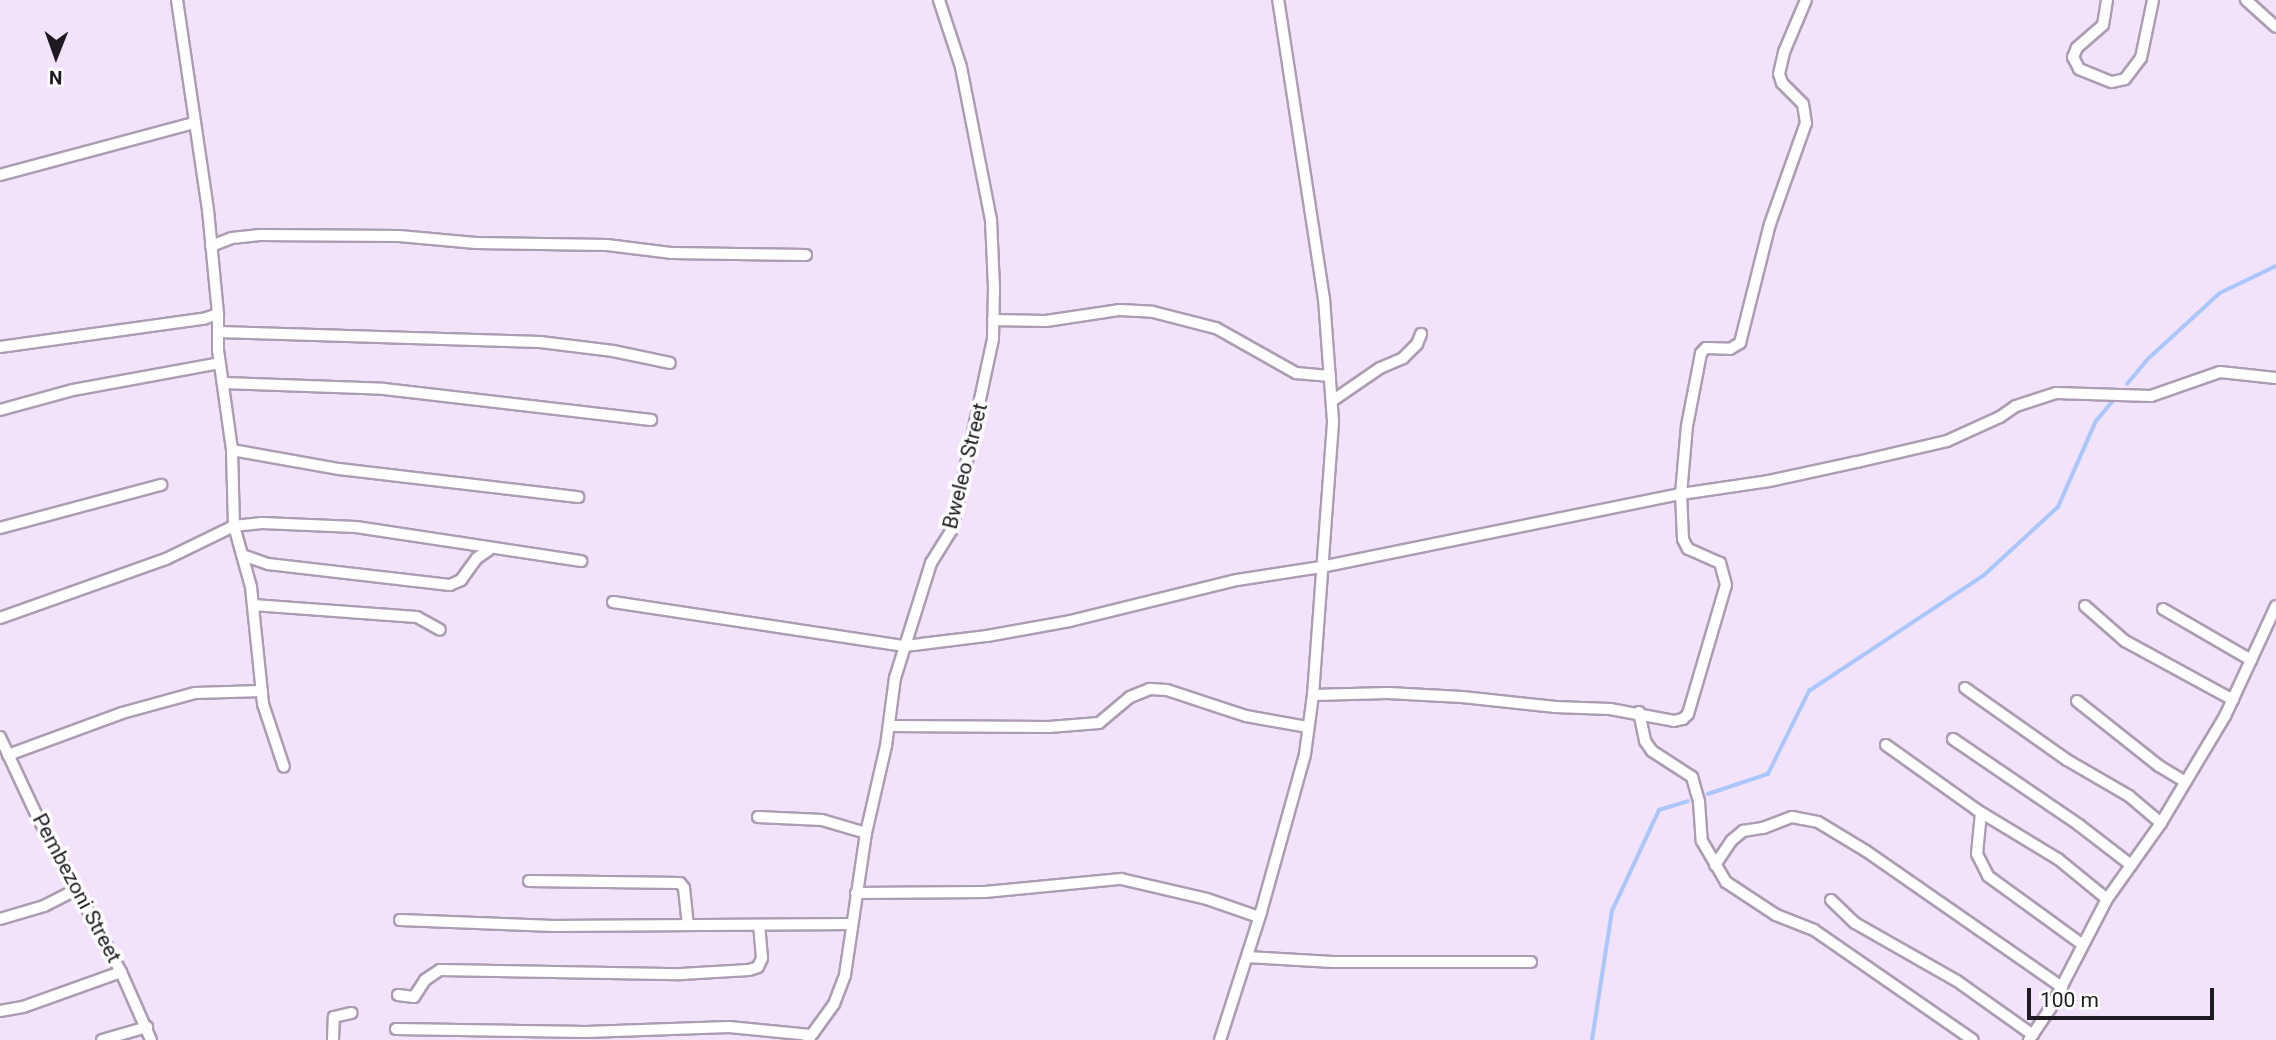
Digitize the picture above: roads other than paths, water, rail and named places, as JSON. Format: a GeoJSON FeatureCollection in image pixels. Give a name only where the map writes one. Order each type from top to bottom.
{"type":"FeatureCollection","features":[{"type":"Feature","properties":{"kind":"street"},"geometry":{"type":"LineString","coordinates":[[177,0],[211,246],[218,314],[219,363],[232,450],[234,526],[253,605],[261,691],[284,767]]}},
{"type":"Feature","properties":{"kind":"street","name":"Bweleo Street"},"geometry":{"type":"LineString","coordinates":[[809,1038],[834,1004],[840,990],[866,834],[889,726],[895,678],[931,563],[952,530],[982,400],[993,320],[991,220],[961,67],[939,0]]}},
{"type":"Feature","properties":{"kind":"street"},"geometry":{"type":"LineString","coordinates":[[1220,1040],[1247,957],[1305,754],[1313,695],[1332,401],[1324,299],[1278,0]]}},
{"type":"Feature","properties":{"kind":"street"},"geometry":{"type":"LineString","coordinates":[[1313,695],[1414,694],[1639,712],[1674,721],[1683,719],[1688,714],[1725,599],[1725,571],[1720,564],[1688,549],[1683,539],[1681,494],[1686,438],[1702,353],[1706,348],[1730,349],[1740,343],[1770,224],[1806,123],[1803,104],[1782,83],[1779,74],[1784,52],[1805,0]]}},
{"type":"Feature","properties":{"kind":"street"},"geometry":{"type":"LineString","coordinates":[[2107,0],[2103,26],[2077,48],[2073,57],[2079,69],[2112,82],[2125,79],[2141,58],[2153,0]]}},
{"type":"Feature","properties":{"kind":"street"},"geometry":{"type":"LineString","coordinates":[[2246,0],[2276,27]]}},
{"type":"Feature","properties":{"kind":"street"},"geometry":{"type":"LineString","coordinates":[[0,175],[194,123]]}},
{"type":"Feature","properties":{"kind":"street"},"geometry":{"type":"LineString","coordinates":[[211,246],[232,238],[260,235],[399,236],[489,243],[607,245],[671,253],[806,255]]}},
{"type":"Feature","properties":{"kind":"street"},"geometry":{"type":"LineString","coordinates":[[993,320],[1046,321],[1121,310],[1153,312],[1216,328],[1296,373],[1330,376]]}},
{"type":"Feature","properties":{"kind":"street"},"geometry":{"type":"LineString","coordinates":[[0,347],[202,319],[218,314]]}},
{"type":"Feature","properties":{"kind":"street"},"geometry":{"type":"LineString","coordinates":[[219,332],[540,342],[613,351],[670,363]]}},
{"type":"Feature","properties":{"kind":"street"},"geometry":{"type":"LineString","coordinates":[[1332,401],[1380,368],[1403,358],[1417,344],[1421,334]]}},
{"type":"Feature","properties":{"kind":"street"},"geometry":{"type":"LineString","coordinates":[[0,410],[73,390],[219,363]]}},
{"type":"Feature","properties":{"kind":"street"},"geometry":{"type":"LineString","coordinates":[[613,602],[905,646],[1070,621],[1237,580],[1321,567],[1681,494],[1769,481],[1947,441],[2000,417],[2016,405],[2056,393],[2151,396],[2220,372],[2276,378]]}},
{"type":"Feature","properties":{"kind":"street"},"geometry":{"type":"LineString","coordinates":[[224,383],[384,389],[651,420]]}},
{"type":"Feature","properties":{"kind":"street"},"geometry":{"type":"LineString","coordinates":[[232,450],[339,469],[578,497]]}},
{"type":"Feature","properties":{"kind":"street"},"geometry":{"type":"LineString","coordinates":[[0,528],[161,485]]}},
{"type":"Feature","properties":{"kind":"street"},"geometry":{"type":"LineString","coordinates":[[0,618],[166,559],[234,526],[301,523],[356,527],[489,550],[581,561]]}},
{"type":"Feature","properties":{"kind":"street"},"geometry":{"type":"LineString","coordinates":[[242,555],[268,564],[450,585],[461,580],[477,558],[489,550]]}},
{"type":"Feature","properties":{"kind":"street"},"geometry":{"type":"LineString","coordinates":[[253,605],[417,617],[440,630]]}},
{"type":"Feature","properties":{"kind":"street"},"geometry":{"type":"LineString","coordinates":[[2085,606],[2125,641],[2233,700]]}},
{"type":"Feature","properties":{"kind":"street"},"geometry":{"type":"LineString","coordinates":[[1831,900],[1855,923],[1957,981],[2031,1037],[2062,987],[2107,898],[2161,823],[2233,700],[2276,606]]}},
{"type":"Feature","properties":{"kind":"street"},"geometry":{"type":"LineString","coordinates":[[2163,609],[2251,660]]}},
{"type":"Feature","properties":{"kind":"street"},"geometry":{"type":"LineString","coordinates":[[1965,688],[2067,760],[2129,796],[2161,823]]}},
{"type":"Feature","properties":{"kind":"street"},"geometry":{"type":"LineString","coordinates":[[889,726],[1049,727],[1100,723],[1130,697],[1150,689],[1178,693],[1246,716],[1308,727]]}},
{"type":"Feature","properties":{"kind":"street"},"geometry":{"type":"LineString","coordinates":[[8,755],[122,713],[195,693],[261,691]]}},
{"type":"Feature","properties":{"kind":"street"},"geometry":{"type":"LineString","coordinates":[[2077,701],[2159,766],[2186,782]]}},
{"type":"Feature","properties":{"kind":"street"},"geometry":{"type":"LineString","coordinates":[[1639,712],[1645,741],[1652,751],[1692,777],[1699,802],[1702,841],[1731,888],[1776,915],[1814,930],[1973,1040]]}},
{"type":"Feature","properties":{"kind":"street","name":"Pembezoni Street"},"geometry":{"type":"LineString","coordinates":[[0,737],[121,972],[151,1040]]}},
{"type":"Feature","properties":{"kind":"street"},"geometry":{"type":"LineString","coordinates":[[1953,739],[2079,825],[2131,865]]}},
{"type":"Feature","properties":{"kind":"street"},"geometry":{"type":"LineString","coordinates":[[1886,745],[1981,813],[2058,859],[2107,898]]}},
{"type":"Feature","properties":{"kind":"street"},"geometry":{"type":"LineString","coordinates":[[1981,813],[1977,854],[1988,876],[2082,945]]}},
{"type":"Feature","properties":{"kind":"street"},"geometry":{"type":"LineString","coordinates":[[758,817],[822,820],[866,834]]}},
{"type":"Feature","properties":{"kind":"street"},"geometry":{"type":"LineString","coordinates":[[1715,865],[1731,841],[1743,831],[1763,828],[1792,817],[1818,822],[1867,851],[2062,987]]}},
{"type":"Feature","properties":{"kind":"street"},"geometry":{"type":"LineString","coordinates":[[856,893],[985,892],[1121,879],[1207,899],[1259,916]]}},
{"type":"Feature","properties":{"kind":"street"},"geometry":{"type":"LineString","coordinates":[[529,881],[680,883],[684,886],[688,925]]}},
{"type":"Feature","properties":{"kind":"street"},"geometry":{"type":"LineString","coordinates":[[0,919],[44,906],[77,889]]}},
{"type":"Feature","properties":{"kind":"street"},"geometry":{"type":"LineString","coordinates":[[400,920],[554,926],[850,924]]}},
{"type":"Feature","properties":{"kind":"street"},"geometry":{"type":"LineString","coordinates":[[398,995],[414,997],[425,979],[440,970],[681,974],[749,970],[758,967],[762,958],[759,925]]}},
{"type":"Feature","properties":{"kind":"street"},"geometry":{"type":"LineString","coordinates":[[1247,957],[1334,962],[1531,962]]}},
{"type":"Feature","properties":{"kind":"street"},"geometry":{"type":"LineString","coordinates":[[0,1011],[23,1007],[121,972]]}},
{"type":"Feature","properties":{"kind":"street"},"geometry":{"type":"LineString","coordinates":[[333,1040],[334,1017],[352,1013]]}},
{"type":"Feature","properties":{"kind":"street"},"geometry":{"type":"LineString","coordinates":[[102,1040],[147,1027]]}},
{"type":"Feature","properties":{"kind":"street"},"geometry":{"type":"LineString","coordinates":[[396,1029],[586,1032],[729,1027],[809,1038]]}},
{"type":"Feature","properties":{"kind":"waterway"},"geometry":{"type":"LineString","coordinates":[[2127,384],[2149,358],[2220,293],[2276,266]]}},
{"type":"Feature","properties":{"kind":"waterway"},"geometry":{"type":"LineString","coordinates":[[1708,794],[1768,774],[1809,691],[1983,576],[2058,507],[2096,421],[2112,402]]}},
{"type":"Feature","properties":{"kind":"waterway"},"geometry":{"type":"LineString","coordinates":[[1592,1040],[1612,911],[1659,810],[1688,801]]}}]}
